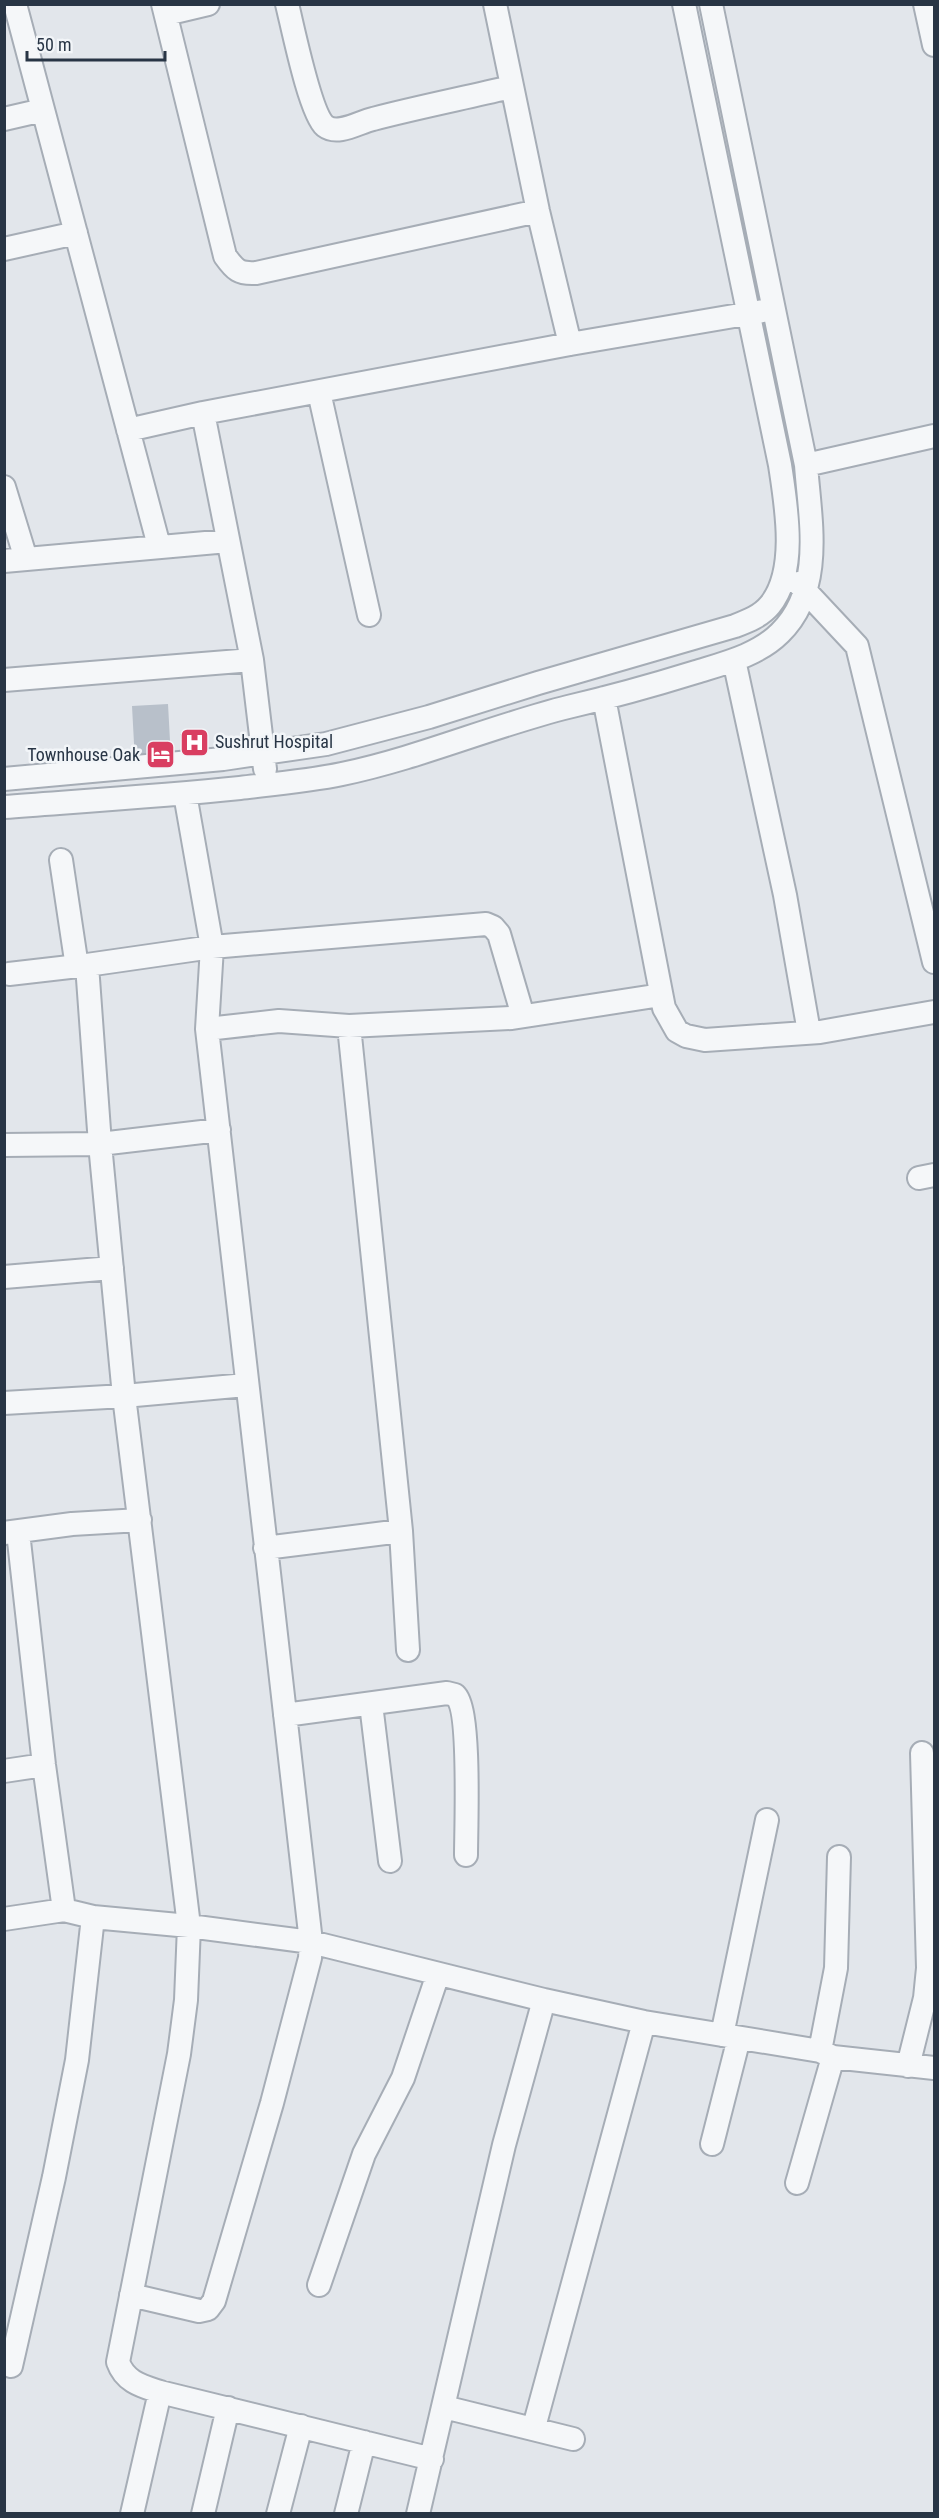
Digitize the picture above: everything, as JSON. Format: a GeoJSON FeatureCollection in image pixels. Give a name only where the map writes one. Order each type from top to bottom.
{"type":"FeatureCollection","features":[{"type":"Feature","properties":{"kind":"street"},"geometry":{"type":"LineString","coordinates":[[15,4],[159,546]]}},
{"type":"Feature","properties":{"kind":"street"},"geometry":{"type":"LineString","coordinates":[[208,4],[164,9],[225,256],[242,274],[256,273],[538,211]]}},
{"type":"Feature","properties":{"kind":"street"},"geometry":{"type":"LineString","coordinates":[[287,4],[314,106],[323,124],[331,129],[337,130],[370,119],[511,87]]}},
{"type":"Feature","properties":{"kind":"street"},"geometry":{"type":"LineString","coordinates":[[495,4],[538,211],[570,344]]}},
{"type":"Feature","properties":{"kind":"street"},"geometry":{"type":"LineString","coordinates":[[4,779],[223,759],[326,744],[372,733],[735,626],[756,618],[770,605],[778,591],[787,553],[786,508],[780,465],[684,4]]}},
{"type":"Feature","properties":{"kind":"street"},"geometry":{"type":"LineString","coordinates":[[4,807],[185,794],[344,774],[422,753],[537,715],[734,660],[759,649],[780,634],[793,617],[807,591],[811,539],[806,465],[711,4]]}},
{"type":"Feature","properties":{"kind":"street"},"geometry":{"type":"LineString","coordinates":[[925,4],[934,45]]}},
{"type":"Feature","properties":{"kind":"street"},"geometry":{"type":"LineString","coordinates":[[4,118],[44,111]]}},
{"type":"Feature","properties":{"kind":"street"},"geometry":{"type":"LineString","coordinates":[[4,249],[76,233]]}},
{"type":"Feature","properties":{"kind":"street"},"geometry":{"type":"LineString","coordinates":[[128,430],[203,413],[570,344],[773,309]]}},
{"type":"Feature","properties":{"kind":"street"},"geometry":{"type":"LineString","coordinates":[[319,392],[369,615]]}},
{"type":"Feature","properties":{"kind":"street"},"geometry":{"type":"LineString","coordinates":[[203,413],[252,660],[267,785]]}},
{"type":"Feature","properties":{"kind":"street"},"geometry":{"type":"LineString","coordinates":[[806,465],[934,436]]}},
{"type":"Feature","properties":{"kind":"street"},"geometry":{"type":"LineString","coordinates":[[4,487],[15,560],[228,541]]}},
{"type":"Feature","properties":{"kind":"street"},"geometry":{"type":"LineString","coordinates":[[783,570],[807,591],[857,646],[934,962]]}},
{"type":"Feature","properties":{"kind":"street"},"geometry":{"type":"LineString","coordinates":[[4,680],[252,660]]}},
{"type":"Feature","properties":{"kind":"street"},"geometry":{"type":"LineString","coordinates":[[734,660],[785,895],[809,1032]]}},
{"type":"Feature","properties":{"kind":"street"},"geometry":{"type":"LineString","coordinates":[[604,698],[661,995],[669,1021],[676,1031],[686,1036],[705,1040],[809,1032],[934,1012]]}},
{"type":"Feature","properties":{"kind":"street"},"geometry":{"type":"LineString","coordinates":[[131,2295],[199,2311],[208,2309],[214,2301],[308,1971],[311,1942],[207,1029],[212,947],[185,794]]}},
{"type":"Feature","properties":{"kind":"street"},"geometry":{"type":"LineString","coordinates":[[61,860],[82,966],[124,1396],[189,1926],[186,2000],[181,2044],[118,2362],[125,2377],[134,2383],[160,2392],[432,2459]]}},
{"type":"Feature","properties":{"kind":"street"},"geometry":{"type":"LineString","coordinates":[[9,974],[212,947],[486,924],[493,927],[499,934],[523,1016]]}},
{"type":"Feature","properties":{"kind":"street"},"geometry":{"type":"LineString","coordinates":[[207,1029],[279,1021],[349,1026],[523,1016],[661,995]]}},
{"type":"Feature","properties":{"kind":"street"},"geometry":{"type":"LineString","coordinates":[[349,1026],[401,1531],[408,1650]]}},
{"type":"Feature","properties":{"kind":"street"},"geometry":{"type":"LineString","coordinates":[[4,1145],[100,1144],[219,1130]]}},
{"type":"Feature","properties":{"kind":"street"},"geometry":{"type":"LineString","coordinates":[[4,1277],[112,1268]]}},
{"type":"Feature","properties":{"kind":"street"},"geometry":{"type":"LineString","coordinates":[[4,1403],[124,1396],[246,1385]]}},
{"type":"Feature","properties":{"kind":"street"},"geometry":{"type":"LineString","coordinates":[[64,1910],[11,1532],[72,1524],[140,1520]]}},
{"type":"Feature","properties":{"kind":"street"},"geometry":{"type":"LineString","coordinates":[[265,1548],[401,1531]]}},
{"type":"Feature","properties":{"kind":"street"},"geometry":{"type":"LineString","coordinates":[[285,1715],[447,1694],[455,1695],[459,1699],[466,1763],[466,1855]]}},
{"type":"Feature","properties":{"kind":"street"},"geometry":{"type":"LineString","coordinates":[[371,1704],[390,1861]]}},
{"type":"Feature","properties":{"kind":"street"},"geometry":{"type":"LineString","coordinates":[[908,2066],[925,1998],[928,1968],[922,1753]]}},
{"type":"Feature","properties":{"kind":"street"},"geometry":{"type":"LineString","coordinates":[[4,1771],[44,1765]]}},
{"type":"Feature","properties":{"kind":"street"},"geometry":{"type":"LineString","coordinates":[[712,2144],[767,1820]]}},
{"type":"Feature","properties":{"kind":"street"},"geometry":{"type":"LineString","coordinates":[[797,2183],[826,2054],[836,1968],[839,1857]]}},
{"type":"Feature","properties":{"kind":"street"},"geometry":{"type":"LineString","coordinates":[[4,1919],[64,1910],[93,1917],[189,1926],[311,1942],[544,2000],[644,2022],[826,2054],[934,2068]]}},
{"type":"Feature","properties":{"kind":"street"},"geometry":{"type":"LineString","coordinates":[[11,2366],[54,2177],[77,2060],[93,1917]]}},
{"type":"Feature","properties":{"kind":"street"},"geometry":{"type":"LineString","coordinates":[[319,2285],[364,2154],[403,2078],[438,1974]]}},
{"type":"Feature","properties":{"kind":"street"},"geometry":{"type":"LineString","coordinates":[[418,2514],[504,2145],[544,2000]]}},
{"type":"Feature","properties":{"kind":"street"},"geometry":{"type":"LineString","coordinates":[[534,2427],[644,2022]]}},
{"type":"Feature","properties":{"kind":"street"},"geometry":{"type":"LineString","coordinates":[[132,2514],[160,2392]]}},
{"type":"Feature","properties":{"kind":"street"},"geometry":{"type":"LineString","coordinates":[[444,2407],[534,2427],[573,2439]]}},
{"type":"Feature","properties":{"kind":"street"},"geometry":{"type":"LineString","coordinates":[[203,2514],[228,2408]]}},
{"type":"Feature","properties":{"kind":"street"},"geometry":{"type":"LineString","coordinates":[[278,2514],[301,2426]]}},
{"type":"Feature","properties":{"kind":"street"},"geometry":{"type":"LineString","coordinates":[[346,2514],[364,2442]]}},
{"type":"Feature","properties":{"kind":"building"},"geometry":{"type":"Polygon","coordinates":[[[168,704],[171,759],[135,762],[132,706],[168,704]]]}},
{"type":"Feature","properties":{"kind":"building"},"geometry":{"type":"Polygon","coordinates":[[[207,732],[207,746],[181,748],[180,734],[207,732]]]}},
{"type":"Feature","properties":{"kind":"place","name":"Sushrut Hospital"},"geometry":{"type":"Point","coordinates":[194,742]}},
{"type":"Feature","properties":{"kind":"place","name":"Townhouse Oak"},"geometry":{"type":"Point","coordinates":[161,755]}}]}
